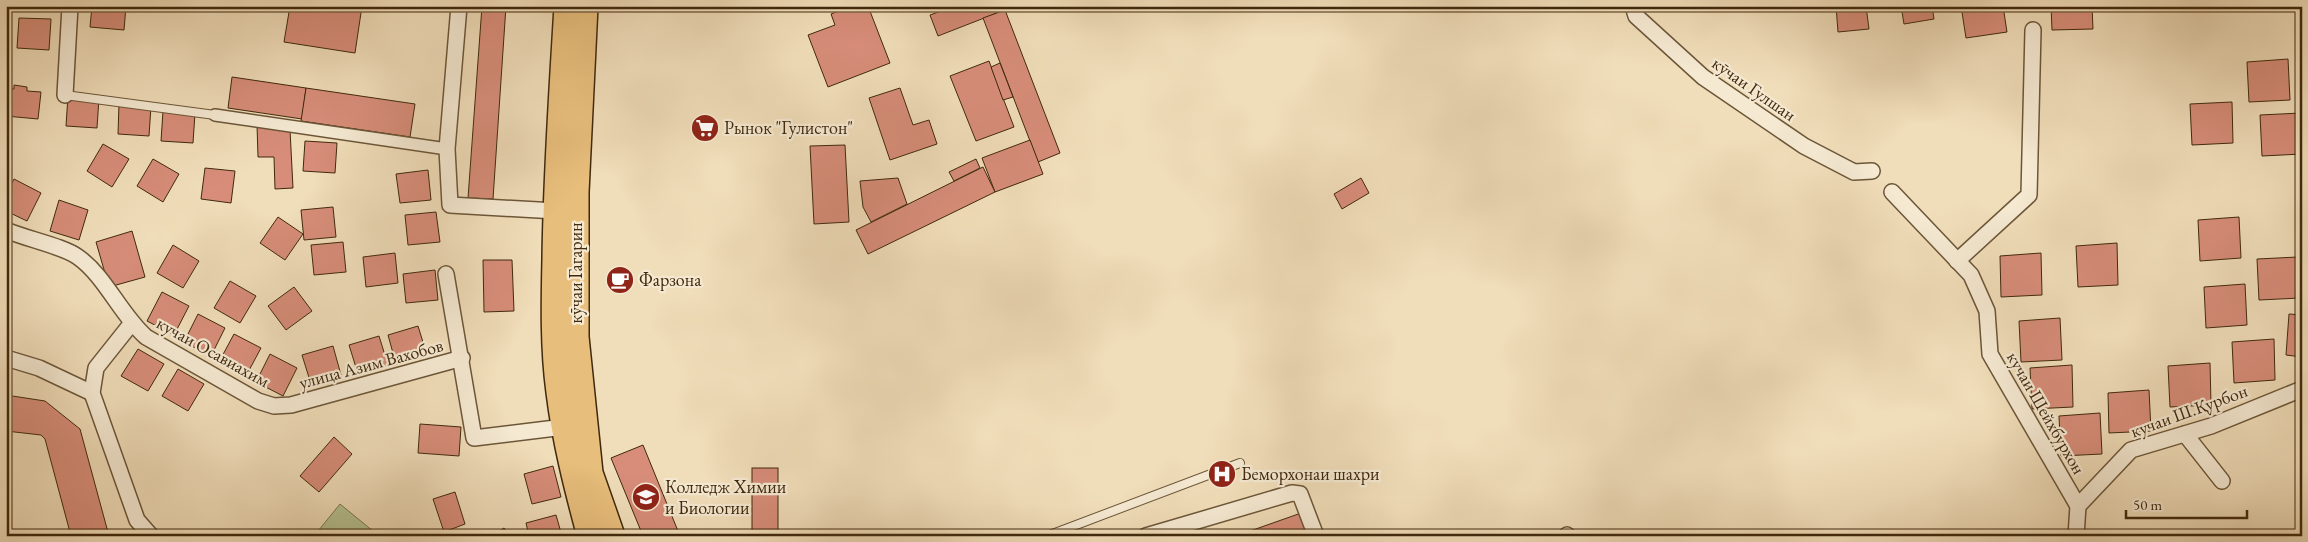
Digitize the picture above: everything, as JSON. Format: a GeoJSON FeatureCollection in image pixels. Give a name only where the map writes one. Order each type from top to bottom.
{"type":"FeatureCollection","features":[{"type":"Feature","properties":{"kind":"highway","name":"кӯчаи Гагарин"},"geometry":{"type":"LineString","coordinates":[[567,6],[556,211],[554,324],[558,391],[564,427],[572,468],[590,536]]}},
{"type":"Feature","properties":{"kind":"highway","name":"кӯчаи Гагарин"},"geometry":{"type":"LineString","coordinates":[[585,6],[576,192],[576,337],[590,473],[612,536]]}},
{"type":"Feature","properties":{"kind":"street"},"geometry":{"type":"LineString","coordinates":[[65,96],[70,6]]}},
{"type":"Feature","properties":{"kind":"street"},"geometry":{"type":"LineString","coordinates":[[460,6],[447,149],[450,205],[556,211]]}},
{"type":"Feature","properties":{"kind":"street","name":"кӯчаи Гулшан"},"geometry":{"type":"LineString","coordinates":[[1633,6],[1636,16],[1703,78],[1804,146],[1854,172],[1872,171]]}},
{"type":"Feature","properties":{"kind":"street"},"geometry":{"type":"LineString","coordinates":[[1957,261],[2029,195],[2033,30]]}},
{"type":"Feature","properties":{"kind":"street"},"geometry":{"type":"LineString","coordinates":[[215,114],[447,149]]}},
{"type":"Feature","properties":{"kind":"street","name":"кучаи Шейхбурхон"},"geometry":{"type":"LineString","coordinates":[[1892,192],[1971,275],[1987,311],[1990,354],[2078,506]]}},
{"type":"Feature","properties":{"kind":"street","name":"кучаи Осавиахим"},"geometry":{"type":"LineString","coordinates":[[6,230],[77,256],[90,267],[131,324],[146,337],[258,401],[274,406],[291,405]]}},
{"type":"Feature","properties":{"kind":"street"},"geometry":{"type":"LineString","coordinates":[[446,274],[462,358],[474,438],[564,427]]}},
{"type":"Feature","properties":{"kind":"street"},"geometry":{"type":"LineString","coordinates":[[131,324],[96,368],[92,393],[137,520],[152,536]]}},
{"type":"Feature","properties":{"kind":"street"},"geometry":{"type":"LineString","coordinates":[[6,358],[39,368],[92,393]]}},
{"type":"Feature","properties":{"kind":"street","name":"улица Азим Вахобов"},"geometry":{"type":"LineString","coordinates":[[291,405],[462,358]]}},
{"type":"Feature","properties":{"kind":"street","name":"кучаи Ш.Қурбон"},"geometry":{"type":"LineString","coordinates":[[2078,506],[2131,450],[2212,426],[2302,389]]}},
{"type":"Feature","properties":{"kind":"street"},"geometry":{"type":"LineString","coordinates":[[2185,434],[2222,481]]}},
{"type":"Feature","properties":{"kind":"street"},"geometry":{"type":"LineString","coordinates":[[1146,536],[1292,493],[1300,494],[1316,536]]}},
{"type":"Feature","properties":{"kind":"street"},"geometry":{"type":"LineString","coordinates":[[2076,536],[2078,506]]}},
{"type":"Feature","properties":{"kind":"lane"},"geometry":{"type":"LineString","coordinates":[[65,96],[215,114]]}},
{"type":"Feature","properties":{"kind":"lane"},"geometry":{"type":"LineString","coordinates":[[1048,536],[1240,463]]}},
{"type":"Feature","properties":{"kind":"green space"},"geometry":{"type":"Polygon","coordinates":[[[340,504],[379,536],[314,536],[340,504]]]}},
{"type":"Feature","properties":{"kind":"building"},"geometry":{"type":"Polygon","coordinates":[[[92,6],[126,6],[124,30],[90,27],[92,6]]]}},
{"type":"Feature","properties":{"kind":"building"},"geometry":{"type":"Polygon","coordinates":[[[290,6],[362,6],[355,53],[284,42],[290,6]]]}},
{"type":"Feature","properties":{"kind":"building"},"geometry":{"type":"Polygon","coordinates":[[[482,6],[506,6],[493,199],[468,198],[482,6]]]}},
{"type":"Feature","properties":{"kind":"building"},"geometry":{"type":"Polygon","coordinates":[[[851,6],[868,6],[890,63],[828,87],[808,35],[835,25],[831,14],[851,6]]]}},
{"type":"Feature","properties":{"kind":"building"},"geometry":{"type":"Polygon","coordinates":[[[955,6],[1015,6],[938,36],[930,15],[955,6]]]}},
{"type":"Feature","properties":{"kind":"building"},"geometry":{"type":"Polygon","coordinates":[[[1836,6],[1866,6],[1869,29],[1838,32],[1836,6]]]}},
{"type":"Feature","properties":{"kind":"building"},"geometry":{"type":"Polygon","coordinates":[[[1901,6],[1932,6],[1934,19],[1904,24],[1901,6]]]}},
{"type":"Feature","properties":{"kind":"building"},"geometry":{"type":"Polygon","coordinates":[[[1961,6],[2003,6],[2007,32],[1966,38],[1961,6]]]}},
{"type":"Feature","properties":{"kind":"building"},"geometry":{"type":"Polygon","coordinates":[[[2051,6],[2092,6],[2093,29],[2052,30],[2051,6]]]}},
{"type":"Feature","properties":{"kind":"building"},"geometry":{"type":"Polygon","coordinates":[[[1005,10],[1060,153],[1038,162],[983,18],[1005,10]]]}},
{"type":"Feature","properties":{"kind":"building"},"geometry":{"type":"Polygon","coordinates":[[[19,18],[51,19],[49,50],[17,48],[19,18]]]}},
{"type":"Feature","properties":{"kind":"building"},"geometry":{"type":"Polygon","coordinates":[[[2288,59],[2290,100],[2249,102],[2247,62],[2288,59]]]}},
{"type":"Feature","properties":{"kind":"building"},"geometry":{"type":"Polygon","coordinates":[[[989,61],[1014,127],[976,141],[950,76],[989,61]]]}},
{"type":"Feature","properties":{"kind":"building"},"geometry":{"type":"Polygon","coordinates":[[[1000,63],[1013,97],[1003,100],[991,67],[1000,63]]]}},
{"type":"Feature","properties":{"kind":"building"},"geometry":{"type":"Polygon","coordinates":[[[232,77],[306,88],[302,119],[228,108],[232,77]]]}},
{"type":"Feature","properties":{"kind":"building"},"geometry":{"type":"Polygon","coordinates":[[[14,85],[27,87],[27,91],[41,92],[38,119],[6,116],[6,88],[14,89],[14,85]]]}},
{"type":"Feature","properties":{"kind":"building"},"geometry":{"type":"Polygon","coordinates":[[[306,88],[415,104],[410,137],[301,121],[306,88]]]}},
{"type":"Feature","properties":{"kind":"building"},"geometry":{"type":"Polygon","coordinates":[[[900,88],[913,125],[929,120],[937,144],[890,160],[869,98],[900,88]]]}},
{"type":"Feature","properties":{"kind":"building"},"geometry":{"type":"Polygon","coordinates":[[[68,96],[99,98],[97,128],[66,126],[68,96]]]}},
{"type":"Feature","properties":{"kind":"building"},"geometry":{"type":"Polygon","coordinates":[[[2232,102],[2233,143],[2192,145],[2190,104],[2232,102]]]}},
{"type":"Feature","properties":{"kind":"building"},"geometry":{"type":"Polygon","coordinates":[[[119,104],[151,106],[149,136],[118,134],[119,104]]]}},
{"type":"Feature","properties":{"kind":"building"},"geometry":{"type":"Polygon","coordinates":[[[163,111],[195,113],[193,143],[161,141],[163,111]]]}},
{"type":"Feature","properties":{"kind":"building"},"geometry":{"type":"Polygon","coordinates":[[[2301,113],[2302,154],[2262,156],[2260,115],[2301,113]]]}},
{"type":"Feature","properties":{"kind":"building"},"geometry":{"type":"Polygon","coordinates":[[[257,125],[290,130],[293,188],[275,189],[274,157],[258,157],[257,125]]]}},
{"type":"Feature","properties":{"kind":"building"},"geometry":{"type":"Polygon","coordinates":[[[1030,140],[1043,174],[995,192],[982,158],[1030,140]]]}},
{"type":"Feature","properties":{"kind":"building"},"geometry":{"type":"Polygon","coordinates":[[[305,141],[337,143],[335,173],[303,171],[305,141]]]}},
{"type":"Feature","properties":{"kind":"building"},"geometry":{"type":"Polygon","coordinates":[[[103,144],[129,159],[112,187],[87,171],[103,144]]]}},
{"type":"Feature","properties":{"kind":"building"},"geometry":{"type":"Polygon","coordinates":[[[845,145],[849,222],[814,224],[810,146],[845,145]]]}},
{"type":"Feature","properties":{"kind":"building"},"geometry":{"type":"Polygon","coordinates":[[[153,159],[179,174],[163,202],[137,186],[153,159]]]}},
{"type":"Feature","properties":{"kind":"building"},"geometry":{"type":"Polygon","coordinates":[[[976,159],[980,168],[954,181],[949,172],[976,159]]]}},
{"type":"Feature","properties":{"kind":"building"},"geometry":{"type":"Polygon","coordinates":[[[983,167],[995,192],[868,254],[856,230],[983,167]]]}},
{"type":"Feature","properties":{"kind":"building"},"geometry":{"type":"Polygon","coordinates":[[[205,168],[235,171],[231,203],[201,199],[205,168]]]}},
{"type":"Feature","properties":{"kind":"building"},"geometry":{"type":"Polygon","coordinates":[[[428,170],[431,200],[400,203],[396,174],[428,170]]]}},
{"type":"Feature","properties":{"kind":"building"},"geometry":{"type":"Polygon","coordinates":[[[898,178],[907,204],[871,222],[863,207],[860,181],[898,178]]]}},
{"type":"Feature","properties":{"kind":"building"},"geometry":{"type":"Polygon","coordinates":[[[1361,178],[1369,193],[1342,209],[1334,194],[1361,178]]]}},
{"type":"Feature","properties":{"kind":"building"},"geometry":{"type":"Polygon","coordinates":[[[14,179],[41,193],[27,221],[6,211],[6,195],[14,179]]]}},
{"type":"Feature","properties":{"kind":"building"},"geometry":{"type":"Polygon","coordinates":[[[59,200],[88,210],[79,240],[50,231],[59,200]]]}},
{"type":"Feature","properties":{"kind":"building"},"geometry":{"type":"Polygon","coordinates":[[[333,207],[336,237],[304,240],[301,210],[333,207]]]}},
{"type":"Feature","properties":{"kind":"building"},"geometry":{"type":"Polygon","coordinates":[[[436,212],[440,242],[408,245],[405,215],[436,212]]]}},
{"type":"Feature","properties":{"kind":"building"},"geometry":{"type":"Polygon","coordinates":[[[278,217],[303,234],[285,260],[260,243],[278,217]]]}},
{"type":"Feature","properties":{"kind":"building"},"geometry":{"type":"Polygon","coordinates":[[[2239,217],[2241,258],[2200,261],[2198,220],[2239,217]]]}},
{"type":"Feature","properties":{"kind":"building"},"geometry":{"type":"Polygon","coordinates":[[[132,231],[145,277],[109,287],[96,242],[132,231]]]}},
{"type":"Feature","properties":{"kind":"building"},"geometry":{"type":"Polygon","coordinates":[[[343,242],[346,272],[314,275],[311,245],[343,242]]]}},
{"type":"Feature","properties":{"kind":"building"},"geometry":{"type":"Polygon","coordinates":[[[2117,243],[2118,285],[2078,287],[2076,246],[2117,243]]]}},
{"type":"Feature","properties":{"kind":"building"},"geometry":{"type":"Polygon","coordinates":[[[173,245],[199,261],[183,288],[157,273],[173,245]]]}},
{"type":"Feature","properties":{"kind":"building"},"geometry":{"type":"Polygon","coordinates":[[[395,253],[398,283],[366,287],[363,257],[395,253]]]}},
{"type":"Feature","properties":{"kind":"building"},"geometry":{"type":"Polygon","coordinates":[[[2041,253],[2042,295],[2001,297],[2000,256],[2041,253]]]}},
{"type":"Feature","properties":{"kind":"building"},"geometry":{"type":"Polygon","coordinates":[[[2298,257],[2300,298],[2259,300],[2257,259],[2298,257]]]}},
{"type":"Feature","properties":{"kind":"building"},"geometry":{"type":"Polygon","coordinates":[[[483,260],[512,260],[514,311],[484,312],[483,260]]]}},
{"type":"Feature","properties":{"kind":"building"},"geometry":{"type":"Polygon","coordinates":[[[435,270],[438,300],[406,303],[403,274],[435,270]]]}},
{"type":"Feature","properties":{"kind":"building"},"geometry":{"type":"Polygon","coordinates":[[[230,281],[256,296],[240,323],[214,308],[230,281]]]}},
{"type":"Feature","properties":{"kind":"building"},"geometry":{"type":"Polygon","coordinates":[[[2245,284],[2247,325],[2206,328],[2204,287],[2245,284]]]}},
{"type":"Feature","properties":{"kind":"building"},"geometry":{"type":"Polygon","coordinates":[[[294,287],[312,311],[286,330],[268,306],[294,287]]]}},
{"type":"Feature","properties":{"kind":"building"},"geometry":{"type":"Polygon","coordinates":[[[162,292],[189,306],[174,335],[147,321],[162,292]]]}},
{"type":"Feature","properties":{"kind":"building"},"geometry":{"type":"Polygon","coordinates":[[[198,314],[225,328],[211,356],[184,342],[198,314]]]}},
{"type":"Feature","properties":{"kind":"building"},"geometry":{"type":"Polygon","coordinates":[[[2289,314],[2302,315],[2302,357],[2286,355],[2289,314]]]}},
{"type":"Feature","properties":{"kind":"building"},"geometry":{"type":"Polygon","coordinates":[[[2060,318],[2062,360],[2021,362],[2019,321],[2060,318]]]}},
{"type":"Feature","properties":{"kind":"building"},"geometry":{"type":"Polygon","coordinates":[[[418,326],[427,355],[396,364],[388,335],[418,326]]]}},
{"type":"Feature","properties":{"kind":"building"},"geometry":{"type":"Polygon","coordinates":[[[234,334],[261,348],[246,376],[219,362],[234,334]]]}},
{"type":"Feature","properties":{"kind":"building"},"geometry":{"type":"Polygon","coordinates":[[[379,336],[388,365],[358,374],[349,345],[379,336]]]}},
{"type":"Feature","properties":{"kind":"building"},"geometry":{"type":"Polygon","coordinates":[[[2274,339],[2275,380],[2234,383],[2232,342],[2274,339]]]}},
{"type":"Feature","properties":{"kind":"building"},"geometry":{"type":"Polygon","coordinates":[[[333,346],[341,375],[311,384],[302,355],[333,346]]]}},
{"type":"Feature","properties":{"kind":"building"},"geometry":{"type":"Polygon","coordinates":[[[138,349],[164,364],[148,391],[121,376],[138,349]]]}},
{"type":"Feature","properties":{"kind":"building"},"geometry":{"type":"Polygon","coordinates":[[[270,354],[297,368],[283,396],[256,382],[270,354]]]}},
{"type":"Feature","properties":{"kind":"building"},"geometry":{"type":"Polygon","coordinates":[[[2210,363],[2211,405],[2170,407],[2168,366],[2210,363]]]}},
{"type":"Feature","properties":{"kind":"building"},"geometry":{"type":"Polygon","coordinates":[[[2072,365],[2073,407],[2032,409],[2030,368],[2072,365]]]}},
{"type":"Feature","properties":{"kind":"building"},"geometry":{"type":"Polygon","coordinates":[[[178,369],[204,384],[188,411],[162,396],[178,369]]]}},
{"type":"Feature","properties":{"kind":"building"},"geometry":{"type":"Polygon","coordinates":[[[2149,390],[2151,431],[2109,433],[2108,393],[2149,390]]]}},
{"type":"Feature","properties":{"kind":"building"},"geometry":{"type":"Polygon","coordinates":[[[6,395],[45,401],[80,429],[109,536],[71,536],[45,439],[41,435],[6,431],[6,395]]]}},
{"type":"Feature","properties":{"kind":"building"},"geometry":{"type":"Polygon","coordinates":[[[2100,413],[2102,454],[2061,456],[2059,416],[2100,413]]]}},
{"type":"Feature","properties":{"kind":"building"},"geometry":{"type":"Polygon","coordinates":[[[420,424],[461,427],[459,456],[418,453],[420,424]]]}},
{"type":"Feature","properties":{"kind":"building"},"geometry":{"type":"Polygon","coordinates":[[[334,437],[352,454],[319,492],[300,476],[334,437]]]}},
{"type":"Feature","properties":{"kind":"building","name":"Колледж Химии и Биологии"},"geometry":{"type":"Polygon","coordinates":[[[643,445],[680,536],[643,536],[611,458],[643,445]]]}},
{"type":"Feature","properties":{"kind":"building"},"geometry":{"type":"Polygon","coordinates":[[[553,466],[561,497],[532,504],[524,474],[553,466]]]}},
{"type":"Feature","properties":{"kind":"building"},"geometry":{"type":"Polygon","coordinates":[[[752,468],[778,468],[778,536],[752,536],[752,468]]]}},
{"type":"Feature","properties":{"kind":"building"},"geometry":{"type":"Polygon","coordinates":[[[455,492],[465,524],[444,532],[433,499],[455,492]]]}},
{"type":"Feature","properties":{"kind":"building"},"geometry":{"type":"Polygon","coordinates":[[[1304,512],[1313,536],[1236,536],[1304,512]]]}},
{"type":"Feature","properties":{"kind":"building"},"geometry":{"type":"Polygon","coordinates":[[[556,515],[562,536],[529,536],[526,523],[556,515]]]}},
{"type":"Feature","properties":{"kind":"building"},"geometry":{"type":"Polygon","coordinates":[[[504,528],[510,536],[492,536],[504,528]]]}},
{"type":"Feature","properties":{"kind":"place","name":"Рынок \"Гулистон\""},"geometry":{"type":"Point","coordinates":[705,128]}},
{"type":"Feature","properties":{"kind":"place","name":"Фарзона"},"geometry":{"type":"Point","coordinates":[620,280]}},
{"type":"Feature","properties":{"kind":"place","name":"Беморхонаи шахри"},"geometry":{"type":"Point","coordinates":[1222,474]}},
{"type":"Feature","properties":{"kind":"place","name":"Колледж Химии и Биологии"},"geometry":{"type":"Point","coordinates":[646,497]}}]}
